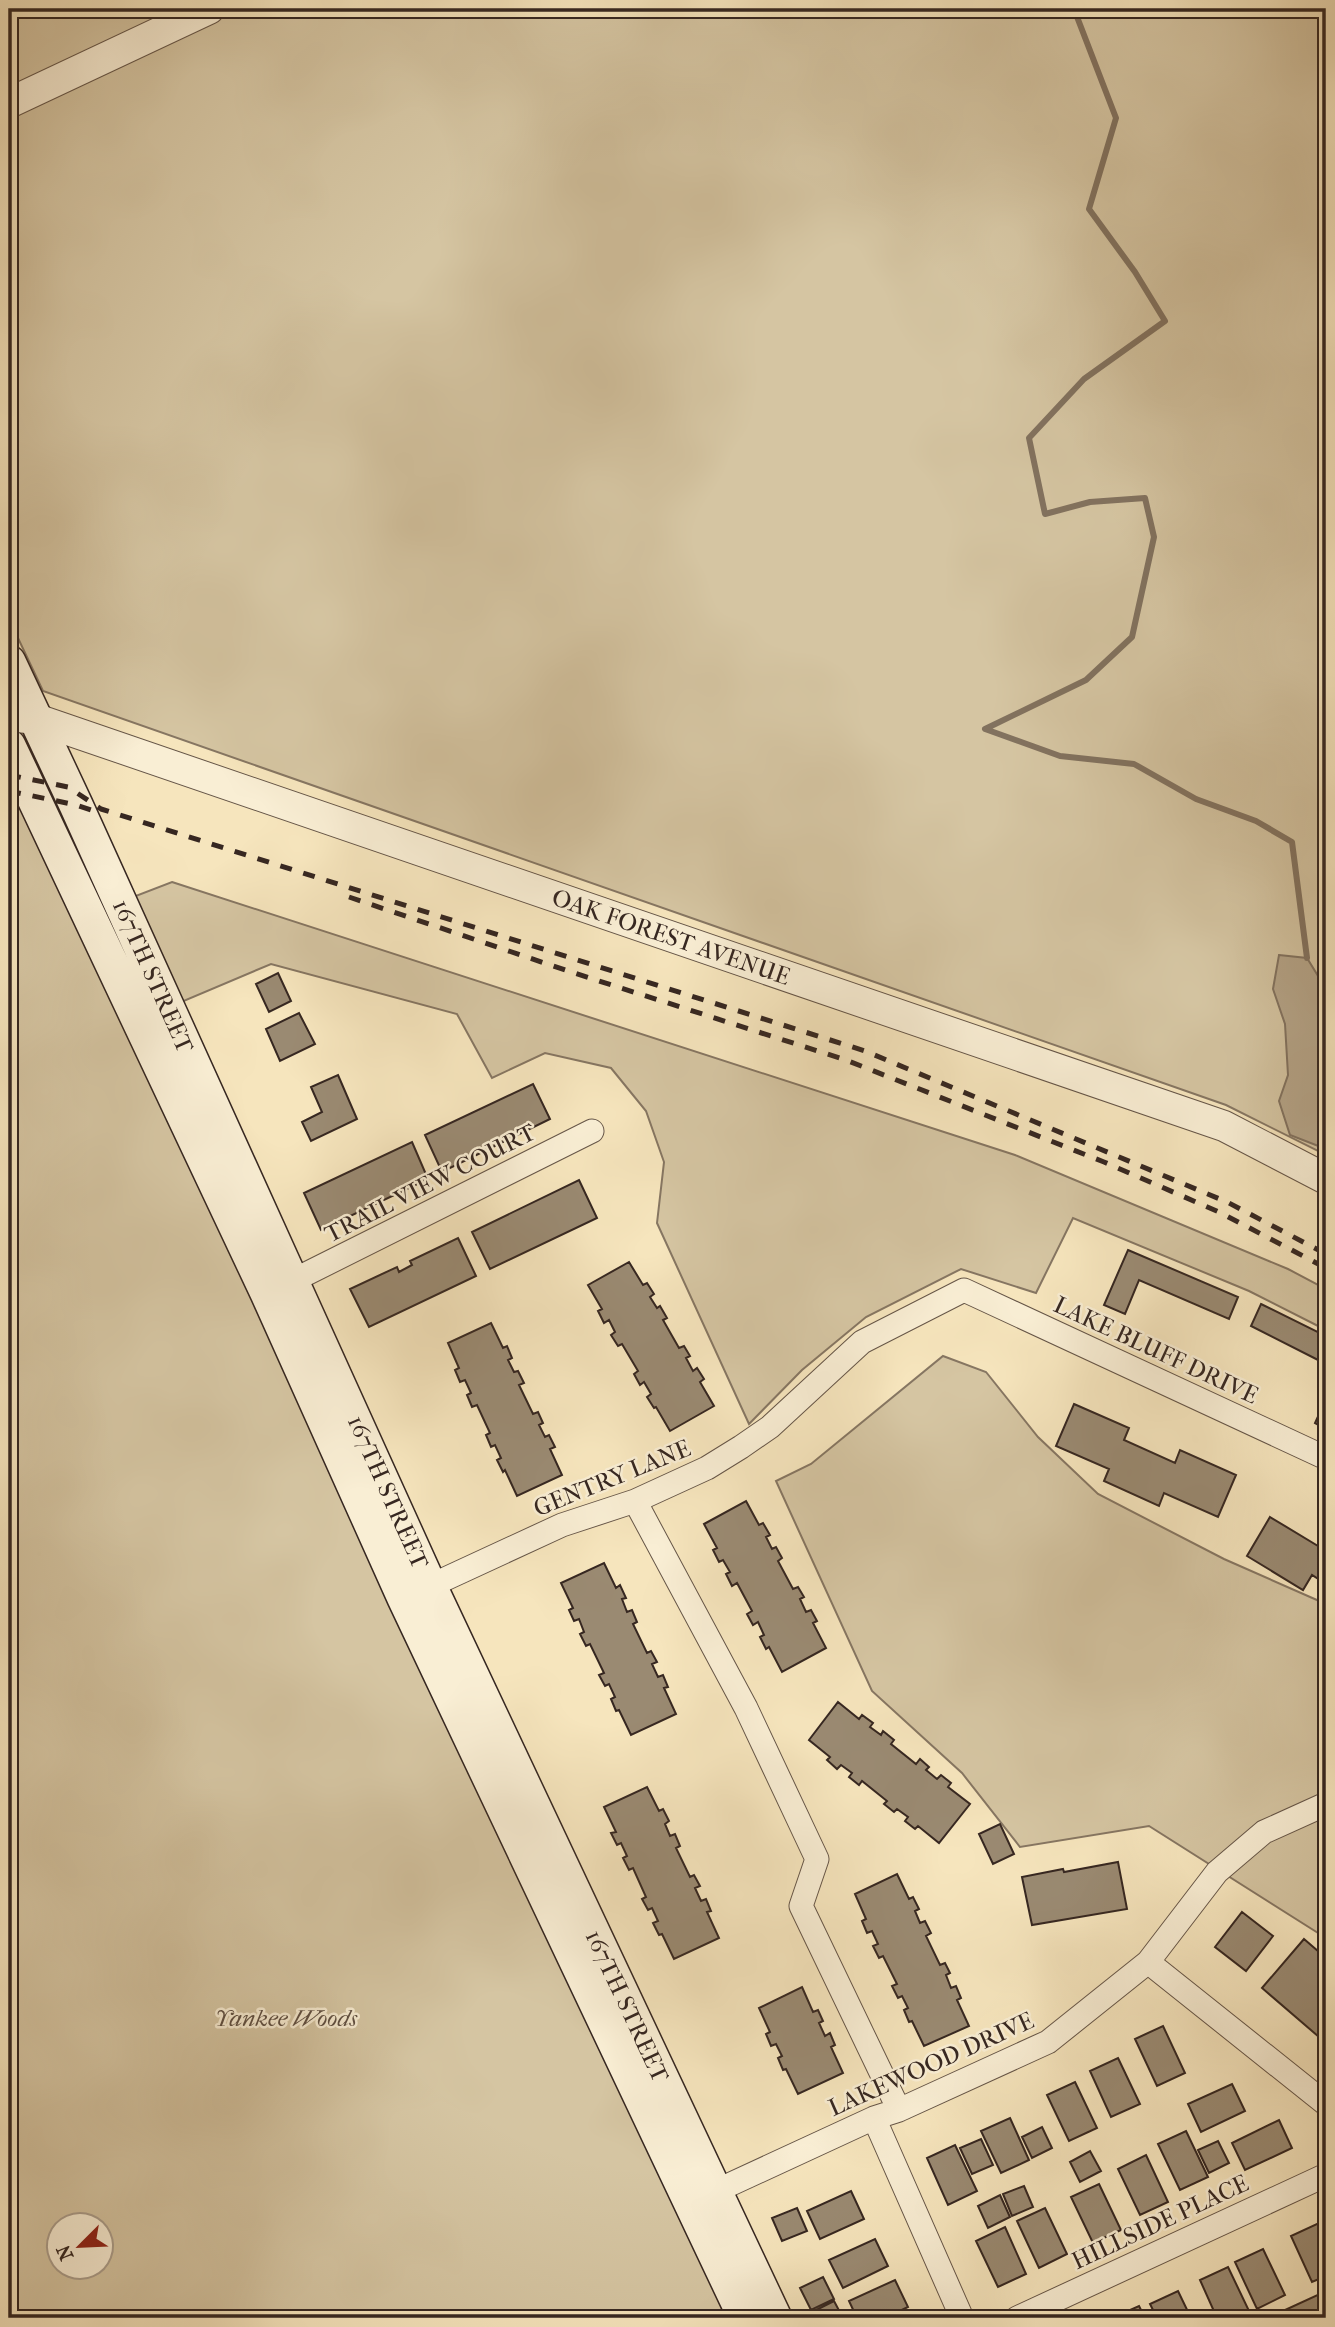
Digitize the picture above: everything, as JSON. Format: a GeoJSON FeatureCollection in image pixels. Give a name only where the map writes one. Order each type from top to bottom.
{"type":"FeatureCollection","features":[{"type":"Feature","properties":{"kind":"main road","name":"167TH STREET"},"geometry":{"type":"LineString","coordinates":[[9,662],[22,718],[292,1281],[417,1592]]}},
{"type":"Feature","properties":{"kind":"main road","name":"167TH STREET"},"geometry":{"type":"LineString","coordinates":[[9,746],[267,1293],[417,1592],[703,2197],[775,2318]]}},
{"type":"Feature","properties":{"kind":"main road","name":"167TH STREET"},"geometry":{"type":"LineString","coordinates":[[703,2197],[745,2318]]}},
{"type":"Feature","properties":{"kind":"street"},"geometry":{"type":"LineString","coordinates":[[9,103],[209,9]]}},
{"type":"Feature","properties":{"kind":"street","name":"OAK FOREST AVENUE"},"geometry":{"type":"LineString","coordinates":[[22,718],[1224,1126],[1326,1179]]}},
{"type":"Feature","properties":{"kind":"street","name":"TRAIL VIEW COURT"},"geometry":{"type":"LineString","coordinates":[[292,1281],[592,1131]]}},
{"type":"Feature","properties":{"kind":"street","name":"GENTRY LANE"},"geometry":{"type":"LineString","coordinates":[[417,1592],[562,1525],[667,1488],[741,1447],[770,1427],[862,1342],[964,1290]]}},
{"type":"Feature","properties":{"kind":"street","name":"LAKE BLUFF DRIVE"},"geometry":{"type":"LineString","coordinates":[[964,1290],[1326,1458]]}},
{"type":"Feature","properties":{"kind":"street"},"geometry":{"type":"LineString","coordinates":[[635,1501],[746,1708],[817,1858],[801,1906],[899,2110]]}},
{"type":"Feature","properties":{"kind":"street","name":"LAKEWOOD DRIVE"},"geometry":{"type":"LineString","coordinates":[[703,2197],[1048,2042],[1148,1962],[1217,1872],[1264,1832],[1326,1804]]}},
{"type":"Feature","properties":{"kind":"street"},"geometry":{"type":"LineString","coordinates":[[1148,1962],[1326,2104]]}},
{"type":"Feature","properties":{"kind":"street"},"geometry":{"type":"LineString","coordinates":[[874,2119],[962,2318]]}},
{"type":"Feature","properties":{"kind":"street","name":"HILLSIDE PLACE"},"geometry":{"type":"LineString","coordinates":[[1017,2318],[1326,2175]]}},
{"type":"Feature","properties":{"kind":"green space"},"geometry":{"type":"Polygon","coordinates":[[[9,9],[1326,9],[1326,1155],[1226,1105],[43,691],[9,619],[9,9]]]}},
{"type":"Feature","properties":{"kind":"green space","name":"Yankee Woods"},"geometry":{"type":"Polygon","coordinates":[[[9,777],[732,2318],[9,2318],[9,777]]]}},
{"type":"Feature","properties":{"kind":"green space"},"geometry":{"type":"Polygon","coordinates":[[[172,882],[1015,1155],[1288,1269],[1326,1289],[1326,1330],[1249,1291],[1073,1218],[1036,1293],[961,1269],[866,1317],[802,1370],[749,1424],[657,1223],[664,1162],[646,1111],[611,1068],[545,1053],[492,1078],[457,1014],[271,964],[179,1003],[133,897],[172,882]]]}},
{"type":"Feature","properties":{"kind":"green space"},"geometry":{"type":"Polygon","coordinates":[[[943,1356],[986,1372],[1038,1437],[1098,1494],[1224,1559],[1326,1604],[1326,1938],[1149,1826],[1020,1847],[962,1773],[872,1691],[776,1481],[811,1464],[943,1356]]]}},
{"type":"Feature","properties":{"kind":"shaded area"},"geometry":{"type":"Polygon","coordinates":[[[1279,955],[1307,958],[1326,989],[1326,1149],[1290,1135],[1279,1101],[1288,1075],[1285,1024],[1273,989],[1279,955]]]}},
{"type":"Feature","properties":{"kind":"building"},"geometry":{"type":"Polygon","coordinates":[[[278,973],[291,1001],[269,1012],[256,984],[278,973]]]}},
{"type":"Feature","properties":{"kind":"building"},"geometry":{"type":"Polygon","coordinates":[[[299,1013],[315,1044],[280,1061],[266,1029],[299,1013]]]}},
{"type":"Feature","properties":{"kind":"building"},"geometry":{"type":"Polygon","coordinates":[[[338,1075],[357,1119],[311,1141],[302,1122],[322,1112],[311,1087],[338,1075]]]}},
{"type":"Feature","properties":{"kind":"building"},"geometry":{"type":"Polygon","coordinates":[[[533,1084],[550,1119],[442,1172],[425,1135],[533,1084]]]}},
{"type":"Feature","properties":{"kind":"building"},"geometry":{"type":"Polygon","coordinates":[[[412,1142],[428,1179],[321,1230],[304,1193],[412,1142]]]}},
{"type":"Feature","properties":{"kind":"building"},"geometry":{"type":"Polygon","coordinates":[[[579,1180],[597,1218],[490,1269],[472,1232],[579,1180]]]}},
{"type":"Feature","properties":{"kind":"building"},"geometry":{"type":"Polygon","coordinates":[[[458,1238],[476,1276],[369,1327],[350,1289],[397,1267],[399,1272],[412,1265],[410,1261],[458,1238]]]}},
{"type":"Feature","properties":{"kind":"building"},"geometry":{"type":"Polygon","coordinates":[[[1128,1250],[1238,1297],[1229,1319],[1139,1280],[1125,1314],[1104,1305],[1128,1250]]]}},
{"type":"Feature","properties":{"kind":"building"},"geometry":{"type":"Polygon","coordinates":[[[629,1262],[643,1285],[647,1283],[654,1294],[650,1297],[657,1308],[660,1306],[667,1318],[663,1320],[679,1348],[684,1346],[690,1356],[686,1358],[693,1371],[697,1368],[704,1379],[700,1382],[714,1406],[670,1431],[647,1397],[651,1394],[644,1382],[640,1385],[634,1374],[638,1371],[622,1344],[618,1346],[611,1335],[615,1332],[609,1320],[604,1323],[598,1311],[602,1309],[588,1285],[629,1262]]]}},
{"type":"Feature","properties":{"kind":"building"},"geometry":{"type":"Polygon","coordinates":[[[1261,1304],[1326,1336],[1326,1364],[1251,1326],[1261,1304]]]}},
{"type":"Feature","properties":{"kind":"building"},"geometry":{"type":"Polygon","coordinates":[[[491,1323],[503,1348],[507,1346],[512,1358],[508,1360],[524,1383],[519,1385],[533,1414],[538,1412],[543,1423],[539,1425],[545,1437],[549,1435],[555,1447],[550,1449],[562,1475],[517,1496],[505,1470],[503,1472],[497,1460],[501,1458],[495,1445],[491,1447],[486,1435],[490,1433],[477,1405],[472,1407],[467,1395],[471,1393],[465,1380],[460,1382],[455,1370],[459,1368],[448,1343],[491,1323]]]}},
{"type":"Feature","properties":{"kind":"building"},"geometry":{"type":"Polygon","coordinates":[[[1326,1399],[1326,1429],[1315,1423],[1326,1399]]]}},
{"type":"Feature","properties":{"kind":"building"},"geometry":{"type":"Polygon","coordinates":[[[1074,1404],[1129,1428],[1124,1440],[1175,1463],[1180,1450],[1236,1475],[1218,1517],[1164,1493],[1159,1506],[1104,1481],[1109,1469],[1056,1446],[1074,1404]]]}},
{"type":"Feature","properties":{"kind":"building"},"geometry":{"type":"Polygon","coordinates":[[[746,1501],[759,1525],[763,1523],[770,1535],[766,1537],[772,1549],[776,1547],[782,1558],[778,1561],[793,1589],[798,1587],[804,1597],[800,1599],[806,1612],[811,1610],[817,1621],[813,1623],[826,1648],[782,1672],[769,1647],[766,1649],[760,1637],[764,1635],[758,1622],[753,1625],[747,1614],[752,1611],[737,1583],[732,1586],[726,1574],[730,1572],[723,1560],[719,1562],[713,1550],[717,1548],[704,1524],[746,1501]]]}},
{"type":"Feature","properties":{"kind":"building"},"geometry":{"type":"Polygon","coordinates":[[[1270,1517],[1323,1549],[1326,1545],[1326,1584],[1312,1575],[1303,1590],[1247,1556],[1270,1517]]]}},
{"type":"Feature","properties":{"kind":"building"},"geometry":{"type":"Polygon","coordinates":[[[604,1563],[616,1588],[620,1585],[626,1598],[622,1599],[627,1612],[632,1610],[637,1622],[633,1624],[647,1653],[651,1651],[657,1662],[652,1664],[658,1677],[663,1675],[668,1687],[664,1688],[676,1714],[631,1735],[619,1710],[616,1711],[611,1699],[615,1697],[609,1684],[605,1686],[599,1675],[604,1673],[590,1644],[586,1646],[580,1634],[584,1632],[579,1619],[574,1621],[569,1610],[573,1608],[561,1583],[604,1563]]]}},
{"type":"Feature","properties":{"kind":"building"},"geometry":{"type":"Polygon","coordinates":[[[838,1702],[859,1719],[862,1715],[873,1723],[870,1727],[881,1735],[883,1731],[894,1740],[891,1744],[916,1764],[920,1759],[929,1767],[926,1770],[937,1779],[941,1775],[951,1783],[948,1787],[970,1804],[939,1843],[918,1826],[915,1829],[905,1821],[908,1817],[897,1809],[894,1812],[884,1804],[887,1801],[862,1781],[859,1785],[849,1777],[852,1773],[841,1765],[837,1769],[827,1760],[830,1757],[809,1740],[838,1702]]]}},
{"type":"Feature","properties":{"kind":"building"},"geometry":{"type":"Polygon","coordinates":[[[647,1787],[659,1811],[663,1809],[669,1821],[665,1824],[670,1836],[675,1834],[680,1846],[676,1848],[690,1877],[694,1875],[700,1886],[695,1888],[701,1901],[706,1899],[711,1911],[707,1912],[719,1938],[674,1959],[662,1934],[659,1935],[653,1923],[658,1921],[652,1908],[648,1910],[642,1899],[646,1897],[633,1868],[629,1870],[623,1858],[627,1856],[621,1843],[617,1845],[611,1833],[616,1832],[604,1807],[647,1787]]]}},
{"type":"Feature","properties":{"kind":"building"},"geometry":{"type":"Polygon","coordinates":[[[1000,1824],[1014,1854],[993,1864],[979,1834],[1000,1824]]]}},
{"type":"Feature","properties":{"kind":"building"},"geometry":{"type":"Polygon","coordinates":[[[1118,1862],[1127,1909],[1032,1925],[1022,1877],[1118,1862]]]}},
{"type":"Feature","properties":{"kind":"building"},"geometry":{"type":"Polygon","coordinates":[[[897,1874],[909,1899],[913,1897],[919,1909],[915,1911],[920,1923],[925,1921],[931,1933],[926,1936],[940,1965],[945,1963],[950,1973],[946,1975],[951,1988],[956,1986],[961,1998],[957,2000],[969,2026],[924,2046],[912,2021],[909,2022],[904,2010],[908,2008],[902,1996],[898,1998],[892,1986],[897,1984],[883,1956],[879,1958],[873,1946],[878,1944],[872,1931],[867,1933],[862,1921],[866,1919],[855,1894],[897,1874]]]}},
{"type":"Feature","properties":{"kind":"building"},"geometry":{"type":"Polygon","coordinates":[[[1242,1912],[1273,1936],[1246,1971],[1215,1947],[1242,1912]]]}},
{"type":"Feature","properties":{"kind":"building"},"geometry":{"type":"Polygon","coordinates":[[[1304,1939],[1326,1958],[1326,2043],[1262,1988],[1304,1939]]]}},
{"type":"Feature","properties":{"kind":"building"},"geometry":{"type":"Polygon","coordinates":[[[802,1987],[813,2012],[818,2010],[823,2021],[819,2023],[825,2036],[830,2033],[835,2045],[831,2047],[843,2073],[798,2094],[786,2069],[783,2070],[778,2058],[782,2056],[776,2044],[771,2046],[766,2034],[770,2032],[759,2008],[802,1987]]]}},
{"type":"Feature","properties":{"kind":"building"},"geometry":{"type":"Polygon","coordinates":[[[1163,2026],[1185,2073],[1157,2086],[1135,2039],[1163,2026]]]}},
{"type":"Feature","properties":{"kind":"building"},"geometry":{"type":"Polygon","coordinates":[[[1118,2058],[1140,2104],[1111,2117],[1090,2071],[1118,2058]]]}},
{"type":"Feature","properties":{"kind":"building"},"geometry":{"type":"Polygon","coordinates":[[[1075,2082],[1097,2128],[1069,2141],[1047,2095],[1075,2082]]]}},
{"type":"Feature","properties":{"kind":"building"},"geometry":{"type":"Polygon","coordinates":[[[1232,2084],[1245,2111],[1201,2132],[1188,2104],[1232,2084]]]}},
{"type":"Feature","properties":{"kind":"building"},"geometry":{"type":"Polygon","coordinates":[[[1010,2118],[1029,2160],[1001,2173],[981,2131],[1010,2118]]]}},
{"type":"Feature","properties":{"kind":"building"},"geometry":{"type":"Polygon","coordinates":[[[1279,2120],[1292,2148],[1245,2170],[1232,2143],[1279,2120]]]}},
{"type":"Feature","properties":{"kind":"building"},"geometry":{"type":"Polygon","coordinates":[[[1042,2127],[1052,2148],[1032,2158],[1022,2137],[1042,2127]]]}},
{"type":"Feature","properties":{"kind":"building"},"geometry":{"type":"Polygon","coordinates":[[[1186,2131],[1208,2177],[1180,2190],[1158,2144],[1186,2131]]]}},
{"type":"Feature","properties":{"kind":"building"},"geometry":{"type":"Polygon","coordinates":[[[981,2139],[993,2165],[972,2174],[960,2148],[981,2139]]]}},
{"type":"Feature","properties":{"kind":"building"},"geometry":{"type":"Polygon","coordinates":[[[1218,2141],[1229,2163],[1209,2173],[1198,2150],[1218,2141]]]}},
{"type":"Feature","properties":{"kind":"building"},"geometry":{"type":"Polygon","coordinates":[[[955,2145],[977,2191],[948,2205],[927,2158],[955,2145]]]}},
{"type":"Feature","properties":{"kind":"building"},"geometry":{"type":"Polygon","coordinates":[[[1090,2151],[1101,2171],[1080,2182],[1070,2162],[1090,2151]]]}},
{"type":"Feature","properties":{"kind":"building"},"geometry":{"type":"Polygon","coordinates":[[[1146,2155],[1168,2202],[1140,2215],[1118,2169],[1146,2155]]]}},
{"type":"Feature","properties":{"kind":"building"},"geometry":{"type":"Polygon","coordinates":[[[1099,2184],[1121,2230],[1093,2243],[1071,2197],[1099,2184]]]}},
{"type":"Feature","properties":{"kind":"building"},"geometry":{"type":"Polygon","coordinates":[[[1024,2186],[1033,2207],[1012,2216],[1003,2194],[1024,2186]]]}},
{"type":"Feature","properties":{"kind":"building"},"geometry":{"type":"Polygon","coordinates":[[[851,2191],[864,2219],[820,2239],[807,2211],[851,2191]]]}},
{"type":"Feature","properties":{"kind":"building"},"geometry":{"type":"Polygon","coordinates":[[[1000,2195],[1010,2217],[988,2228],[978,2206],[1000,2195]]]}},
{"type":"Feature","properties":{"kind":"building"},"geometry":{"type":"Polygon","coordinates":[[[797,2208],[807,2231],[782,2241],[772,2218],[797,2208]]]}},
{"type":"Feature","properties":{"kind":"building"},"geometry":{"type":"Polygon","coordinates":[[[1045,2208],[1067,2254],[1039,2268],[1017,2221],[1045,2208]]]}},
{"type":"Feature","properties":{"kind":"building"},"geometry":{"type":"Polygon","coordinates":[[[1319,2223],[1326,2239],[1326,2276],[1312,2282],[1291,2236],[1319,2223]]]}},
{"type":"Feature","properties":{"kind":"building"},"geometry":{"type":"Polygon","coordinates":[[[1005,2227],[1026,2274],[998,2287],[976,2241],[1005,2227]]]}},
{"type":"Feature","properties":{"kind":"building"},"geometry":{"type":"Polygon","coordinates":[[[875,2239],[888,2266],[843,2288],[829,2260],[875,2239]]]}},
{"type":"Feature","properties":{"kind":"building"},"geometry":{"type":"Polygon","coordinates":[[[1263,2249],[1285,2295],[1257,2309],[1235,2262],[1263,2249]]]}},
{"type":"Feature","properties":{"kind":"building"},"geometry":{"type":"Polygon","coordinates":[[[1228,2267],[1250,2313],[1239,2318],[1217,2318],[1200,2280],[1228,2267]]]}},
{"type":"Feature","properties":{"kind":"building"},"geometry":{"type":"Polygon","coordinates":[[[823,2277],[834,2299],[811,2310],[800,2288],[823,2277]]]}},
{"type":"Feature","properties":{"kind":"building"},"geometry":{"type":"Polygon","coordinates":[[[895,2280],[908,2307],[885,2318],[857,2318],[849,2301],[895,2280]]]}},
{"type":"Feature","properties":{"kind":"building"},"geometry":{"type":"Polygon","coordinates":[[[1178,2291],[1191,2318],[1157,2318],[1150,2304],[1178,2291]]]}},
{"type":"Feature","properties":{"kind":"building"},"geometry":{"type":"Polygon","coordinates":[[[1324,2292],[1326,2316],[1289,2318],[1285,2310],[1324,2292]]]}},
{"type":"Feature","properties":{"kind":"building"},"geometry":{"type":"Polygon","coordinates":[[[834,2301],[843,2318],[818,2318],[814,2311],[834,2301]]]}},
{"type":"Feature","properties":{"kind":"building"},"geometry":{"type":"Polygon","coordinates":[[[1139,2306],[1145,2318],[1112,2318],[1139,2306]]]}},
{"type":"Feature","properties":{"kind":"waterway"},"geometry":{"type":"LineString","coordinates":[[1074,9],[1116,118],[1089,209],[1135,272],[1165,321],[1084,379],[1029,438],[1045,514],[1090,502],[1145,498],[1154,537],[1132,637],[1086,680],[985,729],[1060,756],[1134,764],[1196,799],[1256,821],[1292,842],[1307,958]]}},
{"type":"Feature","properties":{"kind":"railway"},"geometry":{"type":"LineString","coordinates":[[9,775],[68,787],[101,809],[865,1051],[1227,1202],[1326,1254]]}},
{"type":"Feature","properties":{"kind":"railway"},"geometry":{"type":"LineString","coordinates":[[9,791],[94,811]]}},
{"type":"Feature","properties":{"kind":"railway"},"geometry":{"type":"LineString","coordinates":[[349,897],[846,1060],[1104,1162],[1219,1212],[1326,1268]]}}]}
